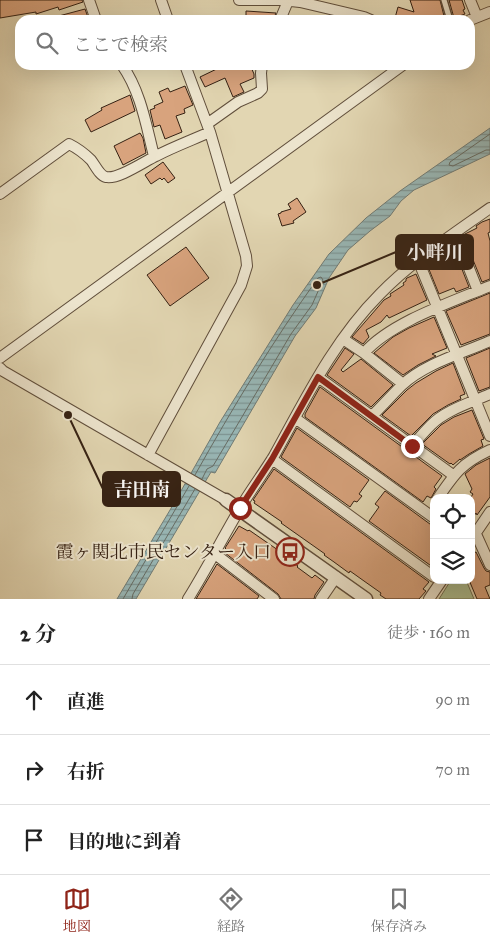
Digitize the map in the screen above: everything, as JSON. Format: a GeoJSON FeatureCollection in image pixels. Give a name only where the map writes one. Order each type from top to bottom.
{"type":"FeatureCollection","features":[{"type":"Feature","properties":{"kind":"street"},"geometry":{"type":"LineString","coordinates":[[89,0],[94,15]]}},
{"type":"Feature","properties":{"kind":"street"},"geometry":{"type":"LineString","coordinates":[[161,0],[166,15]]}},
{"type":"Feature","properties":{"kind":"street"},"geometry":{"type":"LineString","coordinates":[[239,0],[324,3],[358,15]]}},
{"type":"Feature","properties":{"kind":"street"},"geometry":{"type":"LineString","coordinates":[[470,0],[473,15]]}},
{"type":"Feature","properties":{"kind":"street"},"geometry":{"type":"LineString","coordinates":[[282,15],[288,1]]}},
{"type":"Feature","properties":{"kind":"street"},"geometry":{"type":"LineString","coordinates":[[475,18],[490,12]]}},
{"type":"Feature","properties":{"kind":"street"},"geometry":{"type":"LineString","coordinates":[[125,70],[134,84],[140,100],[154,156]]}},
{"type":"Feature","properties":{"kind":"street"},"geometry":{"type":"LineString","coordinates":[[150,456],[226,315],[243,281],[247,266],[246,256],[228,193],[208,128],[187,70]]}},
{"type":"Feature","properties":{"kind":"street"},"geometry":{"type":"LineString","coordinates":[[0,194],[69,144],[82,152],[103,176],[108,178],[135,168],[208,128],[238,102],[258,93],[262,89],[261,70]]}},
{"type":"Feature","properties":{"kind":"street"},"geometry":{"type":"LineString","coordinates":[[0,358],[396,70]]}},
{"type":"Feature","properties":{"kind":"street"},"geometry":{"type":"LineString","coordinates":[[190,598],[240,508],[272,459],[318,377],[361,315],[380,294],[418,260],[490,208]]}},
{"type":"Feature","properties":{"kind":"street"},"geometry":{"type":"LineString","coordinates":[[455,233],[478,291]]}},
{"type":"Feature","properties":{"kind":"street"},"geometry":{"type":"LineString","coordinates":[[418,260],[490,436]]}},
{"type":"Feature","properties":{"kind":"street"},"geometry":{"type":"LineString","coordinates":[[364,353],[398,327],[414,318],[490,286]]}},
{"type":"Feature","properties":{"kind":"street"},"geometry":{"type":"LineString","coordinates":[[343,339],[403,384]]}},
{"type":"Feature","properties":{"kind":"street"},"geometry":{"type":"LineString","coordinates":[[372,416],[403,384],[418,374],[434,364],[490,341]]}},
{"type":"Feature","properties":{"kind":"street"},"geometry":{"type":"LineString","coordinates":[[0,368],[240,508],[366,599]]}},
{"type":"Feature","properties":{"kind":"street"},"geometry":{"type":"LineString","coordinates":[[318,377],[454,475]]}},
{"type":"Feature","properties":{"kind":"street"},"geometry":{"type":"LineString","coordinates":[[412,446],[431,424],[458,408],[490,394]]}},
{"type":"Feature","properties":{"kind":"street"},"geometry":{"type":"LineString","coordinates":[[295,418],[430,516]]}},
{"type":"Feature","properties":{"kind":"street"},"geometry":{"type":"LineString","coordinates":[[441,494],[464,464],[490,450]]}},
{"type":"Feature","properties":{"kind":"street"},"geometry":{"type":"LineString","coordinates":[[272,459],[430,573]]}},
{"type":"Feature","properties":{"kind":"street"},"geometry":{"type":"LineString","coordinates":[[475,535],[490,512]]}},
{"type":"Feature","properties":{"kind":"street"},"geometry":{"type":"LineString","coordinates":[[475,539],[490,565]]}},
{"type":"Feature","properties":{"kind":"street"},"geometry":{"type":"LineString","coordinates":[[215,554],[274,599]]}},
{"type":"Feature","properties":{"kind":"street"},"geometry":{"type":"LineString","coordinates":[[321,599],[336,577]]}},
{"type":"Feature","properties":{"kind":"street"},"geometry":{"type":"LineString","coordinates":[[429,599],[437,584]]}},
{"type":"Feature","properties":{"kind":"lane"},"geometry":{"type":"LineString","coordinates":[[444,0],[448,15]]}},
{"type":"Feature","properties":{"kind":"green space"},"geometry":{"type":"Polygon","coordinates":[[[448,584],[468,584],[474,599],[439,599],[448,584]]]}},
{"type":"Feature","properties":{"kind":"water"},"geometry":{"type":"Polygon","coordinates":[[[490,128],[490,154],[414,190],[401,201],[390,216],[348,250],[329,278],[316,308],[295,336],[215,473],[211,472],[136,599],[117,599],[220,422],[293,305],[329,254],[366,218],[400,191],[490,128]]]}},
{"type":"Feature","properties":{"kind":"building"},"geometry":{"type":"Polygon","coordinates":[[[0,0],[82,0],[83,2],[59,10],[58,7],[36,14],[36,12],[0,18],[0,0]]]}},
{"type":"Feature","properties":{"kind":"building"},"geometry":{"type":"Polygon","coordinates":[[[410,0],[440,0],[444,15],[396,15],[398,7],[414,12],[410,0]]]}},
{"type":"Feature","properties":{"kind":"building"},"geometry":{"type":"Polygon","coordinates":[[[449,0],[462,0],[465,14],[453,15],[449,0]]]}},
{"type":"Feature","properties":{"kind":"building"},"geometry":{"type":"Polygon","coordinates":[[[85,9],[87,15],[62,15],[85,9]]]}},
{"type":"Feature","properties":{"kind":"building"},"geometry":{"type":"Polygon","coordinates":[[[246,11],[276,13],[275,15],[246,15],[246,11]]]}},
{"type":"Feature","properties":{"kind":"building"},"geometry":{"type":"Polygon","coordinates":[[[215,70],[252,70],[254,74],[254,78],[240,84],[244,92],[233,97],[225,78],[205,87],[200,77],[215,70]]]}},
{"type":"Feature","properties":{"kind":"building"},"geometry":{"type":"Polygon","coordinates":[[[185,86],[193,105],[184,109],[185,113],[176,116],[182,132],[165,139],[160,125],[154,127],[150,110],[163,102],[159,92],[168,88],[170,92],[185,86]]]}},
{"type":"Feature","properties":{"kind":"building"},"geometry":{"type":"Polygon","coordinates":[[[130,95],[135,111],[91,132],[85,120],[102,110],[101,108],[130,95]]]}},
{"type":"Feature","properties":{"kind":"building"},"geometry":{"type":"Polygon","coordinates":[[[140,133],[146,153],[123,165],[114,146],[140,133]]]}},
{"type":"Feature","properties":{"kind":"building"},"geometry":{"type":"Polygon","coordinates":[[[163,162],[175,178],[168,183],[164,178],[162,180],[160,178],[151,184],[145,175],[163,162]]]}},
{"type":"Feature","properties":{"kind":"building"},"geometry":{"type":"Polygon","coordinates":[[[297,198],[306,212],[293,221],[294,223],[282,226],[278,214],[291,209],[288,204],[297,198]]]}},
{"type":"Feature","properties":{"kind":"building"},"geometry":{"type":"Polygon","coordinates":[[[490,219],[490,232],[488,233],[490,241],[490,279],[482,282],[463,235],[490,219]]]}},
{"type":"Feature","properties":{"kind":"building"},"geometry":{"type":"Polygon","coordinates":[[[452,244],[469,287],[456,292],[454,288],[439,294],[426,262],[443,253],[442,251],[452,244]]]}},
{"type":"Feature","properties":{"kind":"building"},"geometry":{"type":"Polygon","coordinates":[[[186,247],[209,278],[170,306],[147,275],[186,247]]]}},
{"type":"Feature","properties":{"kind":"building"},"geometry":{"type":"Polygon","coordinates":[[[416,274],[427,300],[389,318],[387,315],[381,322],[366,330],[369,337],[363,344],[352,337],[384,300],[391,296],[390,294],[404,285],[403,283],[407,278],[416,274]]]}},
{"type":"Feature","properties":{"kind":"building"},"geometry":{"type":"Polygon","coordinates":[[[490,293],[490,334],[461,345],[446,311],[490,293]]]}},
{"type":"Feature","properties":{"kind":"building"},"geometry":{"type":"Polygon","coordinates":[[[434,317],[447,348],[432,354],[436,356],[403,375],[374,353],[393,337],[434,317]]]}},
{"type":"Feature","properties":{"kind":"building"},"geometry":{"type":"Polygon","coordinates":[[[345,348],[354,354],[341,370],[343,372],[361,359],[393,385],[371,407],[327,375],[345,348]]]}},
{"type":"Feature","properties":{"kind":"building"},"geometry":{"type":"Polygon","coordinates":[[[490,348],[490,387],[479,391],[466,358],[490,348]]]}},
{"type":"Feature","properties":{"kind":"building"},"geometry":{"type":"Polygon","coordinates":[[[453,363],[465,394],[460,396],[461,399],[433,414],[411,436],[382,415],[416,383],[453,363]]]}},
{"type":"Feature","properties":{"kind":"building"},"geometry":{"type":"Polygon","coordinates":[[[320,387],[442,476],[434,487],[436,489],[433,494],[430,494],[430,498],[427,496],[423,502],[305,417],[320,387]]]}},
{"type":"Feature","properties":{"kind":"building"},"geometry":{"type":"Polygon","coordinates":[[[472,410],[484,439],[481,440],[483,446],[453,465],[422,444],[441,425],[454,417],[472,410]]]}},
{"type":"Feature","properties":{"kind":"building"},"geometry":{"type":"Polygon","coordinates":[[[297,428],[369,480],[359,494],[362,496],[357,502],[354,501],[350,507],[281,457],[297,428]]]}},
{"type":"Feature","properties":{"kind":"building"},"geometry":{"type":"Polygon","coordinates":[[[490,458],[490,497],[477,515],[476,513],[475,514],[475,494],[470,492],[472,489],[465,474],[476,465],[490,458]]]}},
{"type":"Feature","properties":{"kind":"building"},"geometry":{"type":"Polygon","coordinates":[[[274,469],[429,582],[423,589],[426,591],[419,599],[386,599],[380,595],[381,593],[350,571],[349,573],[254,503],[255,501],[253,500],[274,469]]]}},
{"type":"Feature","properties":{"kind":"building"},"geometry":{"type":"Polygon","coordinates":[[[385,491],[430,524],[430,565],[369,521],[379,507],[375,504],[385,491]]]}},
{"type":"Feature","properties":{"kind":"building"},"geometry":{"type":"Polygon","coordinates":[[[239,526],[249,530],[288,557],[297,567],[312,578],[315,575],[324,582],[314,599],[281,599],[278,594],[225,553],[227,550],[225,548],[239,526]]]}},
{"type":"Feature","properties":{"kind":"building"},"geometry":{"type":"Polygon","coordinates":[[[475,552],[486,571],[490,572],[490,585],[485,587],[490,599],[477,599],[471,584],[475,584],[475,552]]]}},
{"type":"Feature","properties":{"kind":"building"},"geometry":{"type":"Polygon","coordinates":[[[217,564],[259,596],[257,599],[196,599],[217,564]]]}},
{"type":"Feature","properties":{"kind":"place","name":"小畔川"},"geometry":{"type":"Point","coordinates":[317,285]}},
{"type":"Feature","properties":{"kind":"place","name":"吉田南"},"geometry":{"type":"Point","coordinates":[68,415]}},
{"type":"Feature","properties":{"kind":"place","name":"霞ヶ関北市民センター入口"},"geometry":{"type":"Point","coordinates":[290,552]}},
{"type":"Feature","properties":{"kind":"route"},"geometry":{"type":"LineString","coordinates":[[240,508],[272,459],[318,377],[412,446]]}}]}
